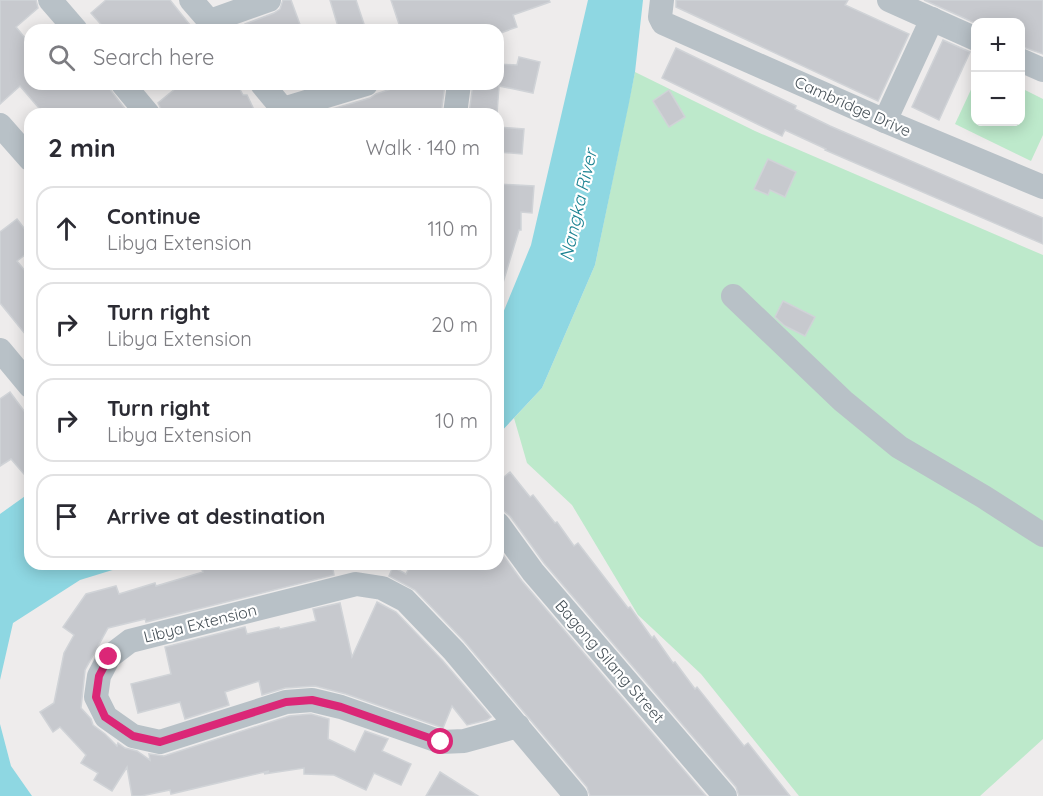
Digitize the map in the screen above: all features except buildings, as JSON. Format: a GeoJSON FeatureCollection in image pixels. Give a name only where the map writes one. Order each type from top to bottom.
{"type":"FeatureCollection","features":[{"type":"Feature","properties":{"kind":"street"},"geometry":{"type":"LineString","coordinates":[[50,0],[71,24]]}},
{"type":"Feature","properties":{"kind":"street"},"geometry":{"type":"LineString","coordinates":[[191,0],[211,24]]}},
{"type":"Feature","properties":{"kind":"street"},"geometry":{"type":"LineString","coordinates":[[217,24],[269,0]]}},
{"type":"Feature","properties":{"kind":"street"},"geometry":{"type":"LineString","coordinates":[[889,0],[971,37]]}},
{"type":"Feature","properties":{"kind":"street","name":"Cambridge Drive"},"geometry":{"type":"LineString","coordinates":[[662,11],[885,121],[1043,187]]}},
{"type":"Feature","properties":{"kind":"street"},"geometry":{"type":"LineString","coordinates":[[885,121],[932,19]]}},
{"type":"Feature","properties":{"kind":"street"},"geometry":{"type":"LineString","coordinates":[[1025,62],[1043,70]]}},
{"type":"Feature","properties":{"kind":"street"},"geometry":{"type":"LineString","coordinates":[[128,90],[143,108]]}},
{"type":"Feature","properties":{"kind":"street"},"geometry":{"type":"LineString","coordinates":[[267,90],[282,108]]}},
{"type":"Feature","properties":{"kind":"street"},"geometry":{"type":"LineString","coordinates":[[294,108],[348,90]]}},
{"type":"Feature","properties":{"kind":"street"},"geometry":{"type":"LineString","coordinates":[[456,108],[458,90]]}},
{"type":"Feature","properties":{"kind":"street"},"geometry":{"type":"LineString","coordinates":[[4,137],[24,154]]}},
{"type":"Feature","properties":{"kind":"street"},"geometry":{"type":"LineString","coordinates":[[733,296],[843,401],[899,447],[1043,535]]}},
{"type":"Feature","properties":{"kind":"street"},"geometry":{"type":"LineString","coordinates":[[0,350],[24,379]]}},
{"type":"Feature","properties":{"kind":"street","name":"Bagong Silang Street"},"geometry":{"type":"LineString","coordinates":[[504,532],[533,572],[725,796]]}},
{"type":"Feature","properties":{"kind":"street","name":"Libya Extension"},"geometry":{"type":"LineString","coordinates":[[518,726],[464,741],[441,742],[341,707],[312,700],[286,702],[160,742],[133,736],[105,717],[96,697],[99,676],[109,657],[130,641],[356,584],[382,588],[405,600],[454,651],[518,726],[576,796]]}},
{"type":"Feature","properties":{"kind":"green space"},"geometry":{"type":"Polygon","coordinates":[[[635,72],[755,131],[1043,255],[1043,739],[980,796],[799,796],[701,674],[638,615],[572,505],[527,463],[514,418],[542,388],[595,265],[635,72]]]}},
{"type":"Feature","properties":{"kind":"green space"},"geometry":{"type":"Polygon","coordinates":[[[971,90],[971,126],[1025,126],[1025,90],[1043,99],[1043,135],[1031,161],[955,124],[971,90]]]}},
{"type":"Feature","properties":{"kind":"water","name":"Nangka River"},"geometry":{"type":"Polygon","coordinates":[[[588,0],[643,0],[635,72],[595,265],[542,388],[504,429],[504,310],[531,245],[588,0]]]}},
{"type":"Feature","properties":{"kind":"water"},"geometry":{"type":"Polygon","coordinates":[[[24,497],[24,570],[112,570],[80,580],[13,623],[0,680],[0,514],[24,497]]]}},
{"type":"Feature","properties":{"kind":"water"},"geometry":{"type":"Polygon","coordinates":[[[0,724],[11,766],[32,796],[0,796],[0,724]]]}},
{"type":"Feature","properties":{"kind":"route"},"geometry":{"type":"LineString","coordinates":[[109,657],[99,676],[96,697],[105,717],[133,736],[160,742],[286,702],[312,700],[341,707],[441,742]]}}]}
